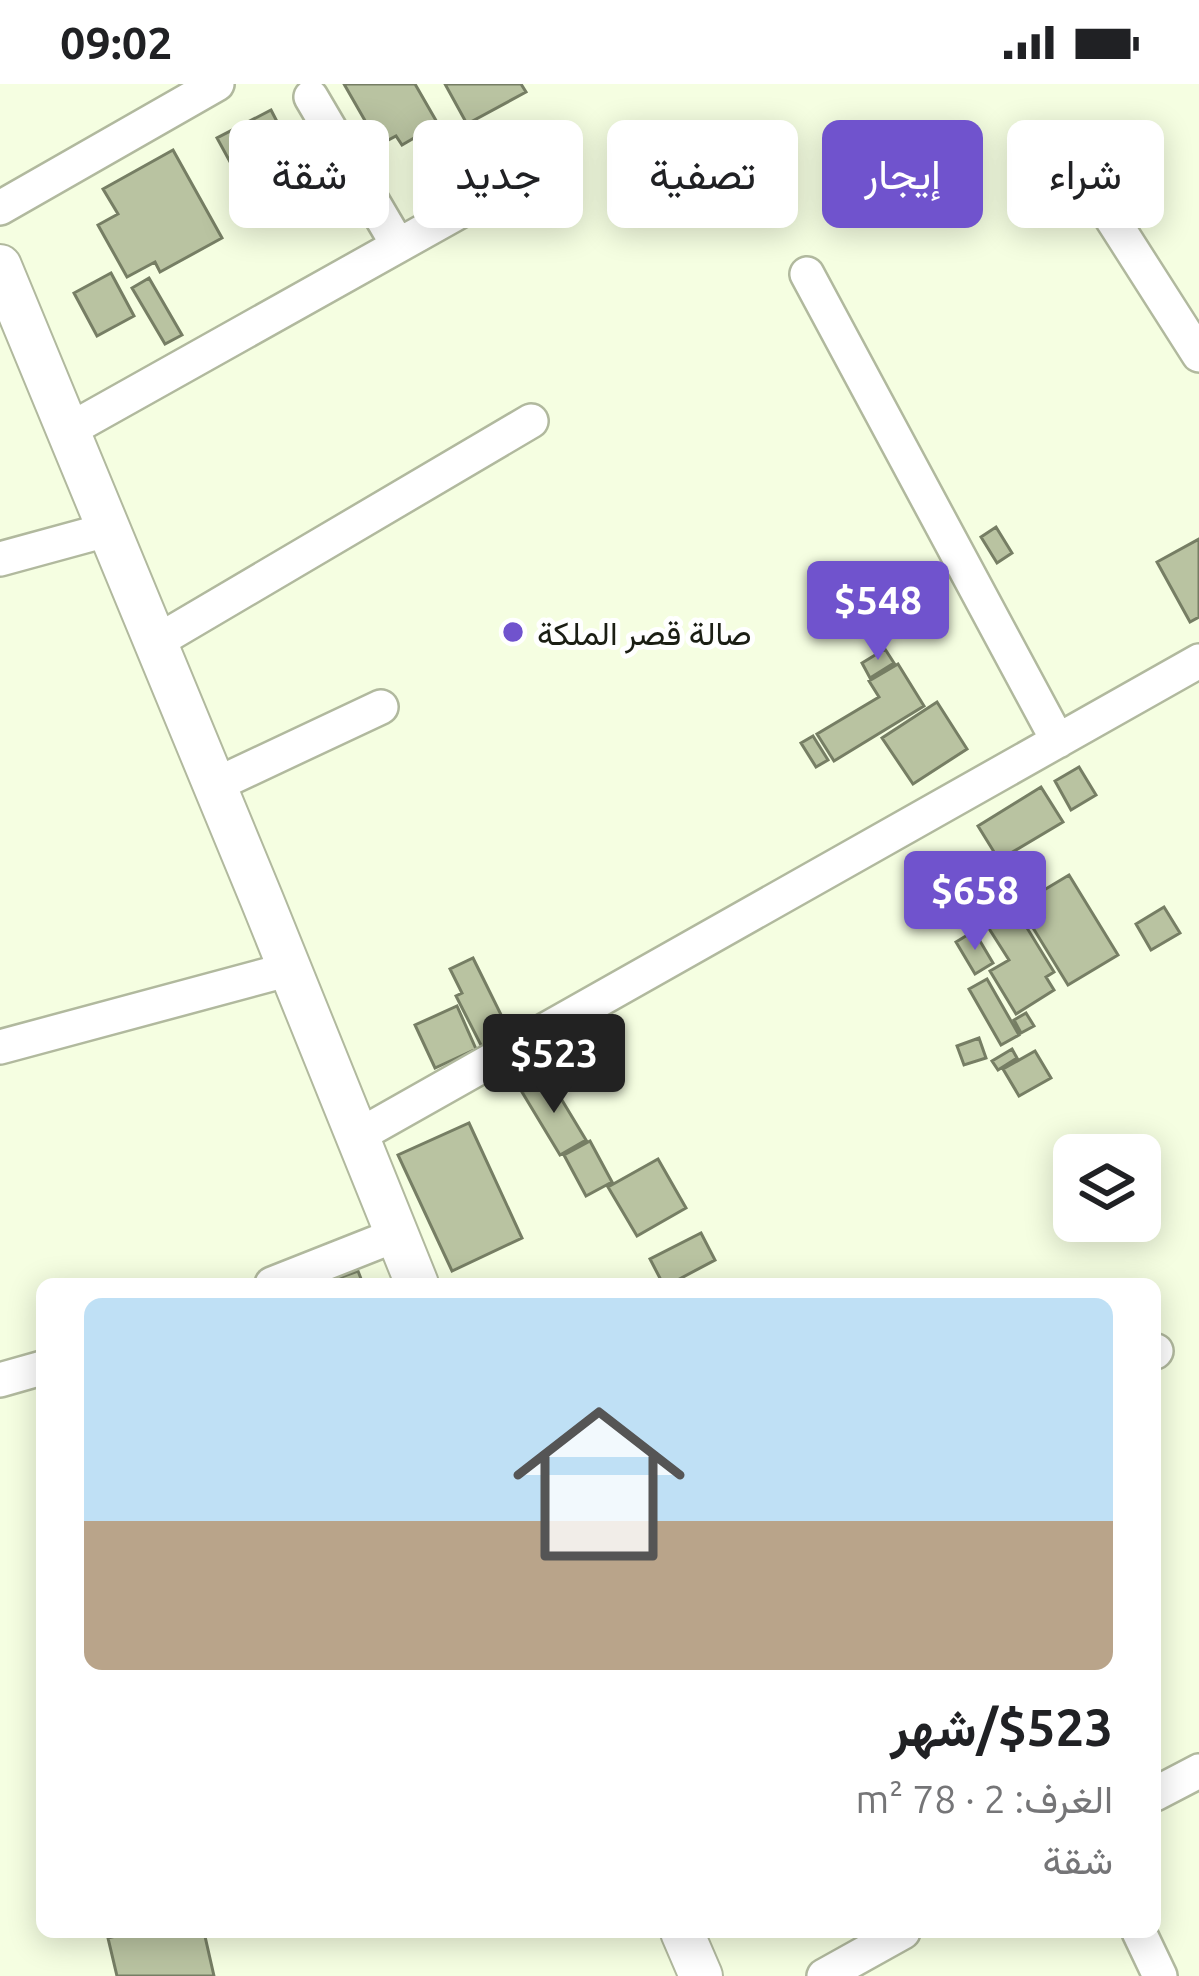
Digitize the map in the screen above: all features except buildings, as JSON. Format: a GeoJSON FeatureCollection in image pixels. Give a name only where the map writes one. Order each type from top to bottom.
{"type":"FeatureCollection","features":[{"type":"Feature","properties":{"kind":"main road"},"geometry":{"type":"LineString","coordinates":[[0,266],[415,1278]]}},
{"type":"Feature","properties":{"kind":"main road"},"geometry":{"type":"LineString","coordinates":[[684,1938],[700,1976]]}},
{"type":"Feature","properties":{"kind":"street"},"geometry":{"type":"LineString","coordinates":[[0,208],[217,84]]}},
{"type":"Feature","properties":{"kind":"street"},"geometry":{"type":"LineString","coordinates":[[311,97],[398,245]]}},
{"type":"Feature","properties":{"kind":"street"},"geometry":{"type":"LineString","coordinates":[[69,430],[429,228]]}},
{"type":"Feature","properties":{"kind":"street"},"geometry":{"type":"LineString","coordinates":[[1120,228],[1195,339]]}},
{"type":"Feature","properties":{"kind":"street"},"geometry":{"type":"LineString","coordinates":[[807,274],[1058,740]]}},
{"type":"Feature","properties":{"kind":"street"},"geometry":{"type":"LineString","coordinates":[[156,642],[531,421]]}},
{"type":"Feature","properties":{"kind":"street"},"geometry":{"type":"LineString","coordinates":[[0,559],[110,529]]}},
{"type":"Feature","properties":{"kind":"street"},"geometry":{"type":"LineString","coordinates":[[356,1137],[1199,661]]}},
{"type":"Feature","properties":{"kind":"street"},"geometry":{"type":"LineString","coordinates":[[215,785],[382,707]]}},
{"type":"Feature","properties":{"kind":"street"},"geometry":{"type":"LineString","coordinates":[[0,1047],[290,969]]}},
{"type":"Feature","properties":{"kind":"street"},"geometry":{"type":"LineString","coordinates":[[287,1278],[397,1235]]}},
{"type":"Feature","properties":{"kind":"street"},"geometry":{"type":"LineString","coordinates":[[0,1380],[36,1370]]}},
{"type":"Feature","properties":{"kind":"street"},"geometry":{"type":"LineString","coordinates":[[1161,1791],[1199,1771]]}},
{"type":"Feature","properties":{"kind":"street"},"geometry":{"type":"LineString","coordinates":[[824,1976],[892,1938]]}},
{"type":"Feature","properties":{"kind":"street"},"geometry":{"type":"LineString","coordinates":[[1142,1938],[1160,1976]]}},
{"type":"Feature","properties":{"kind":"place","name":"صالة قصر الملكة"},"geometry":{"type":"Point","coordinates":[513,632]}}]}
